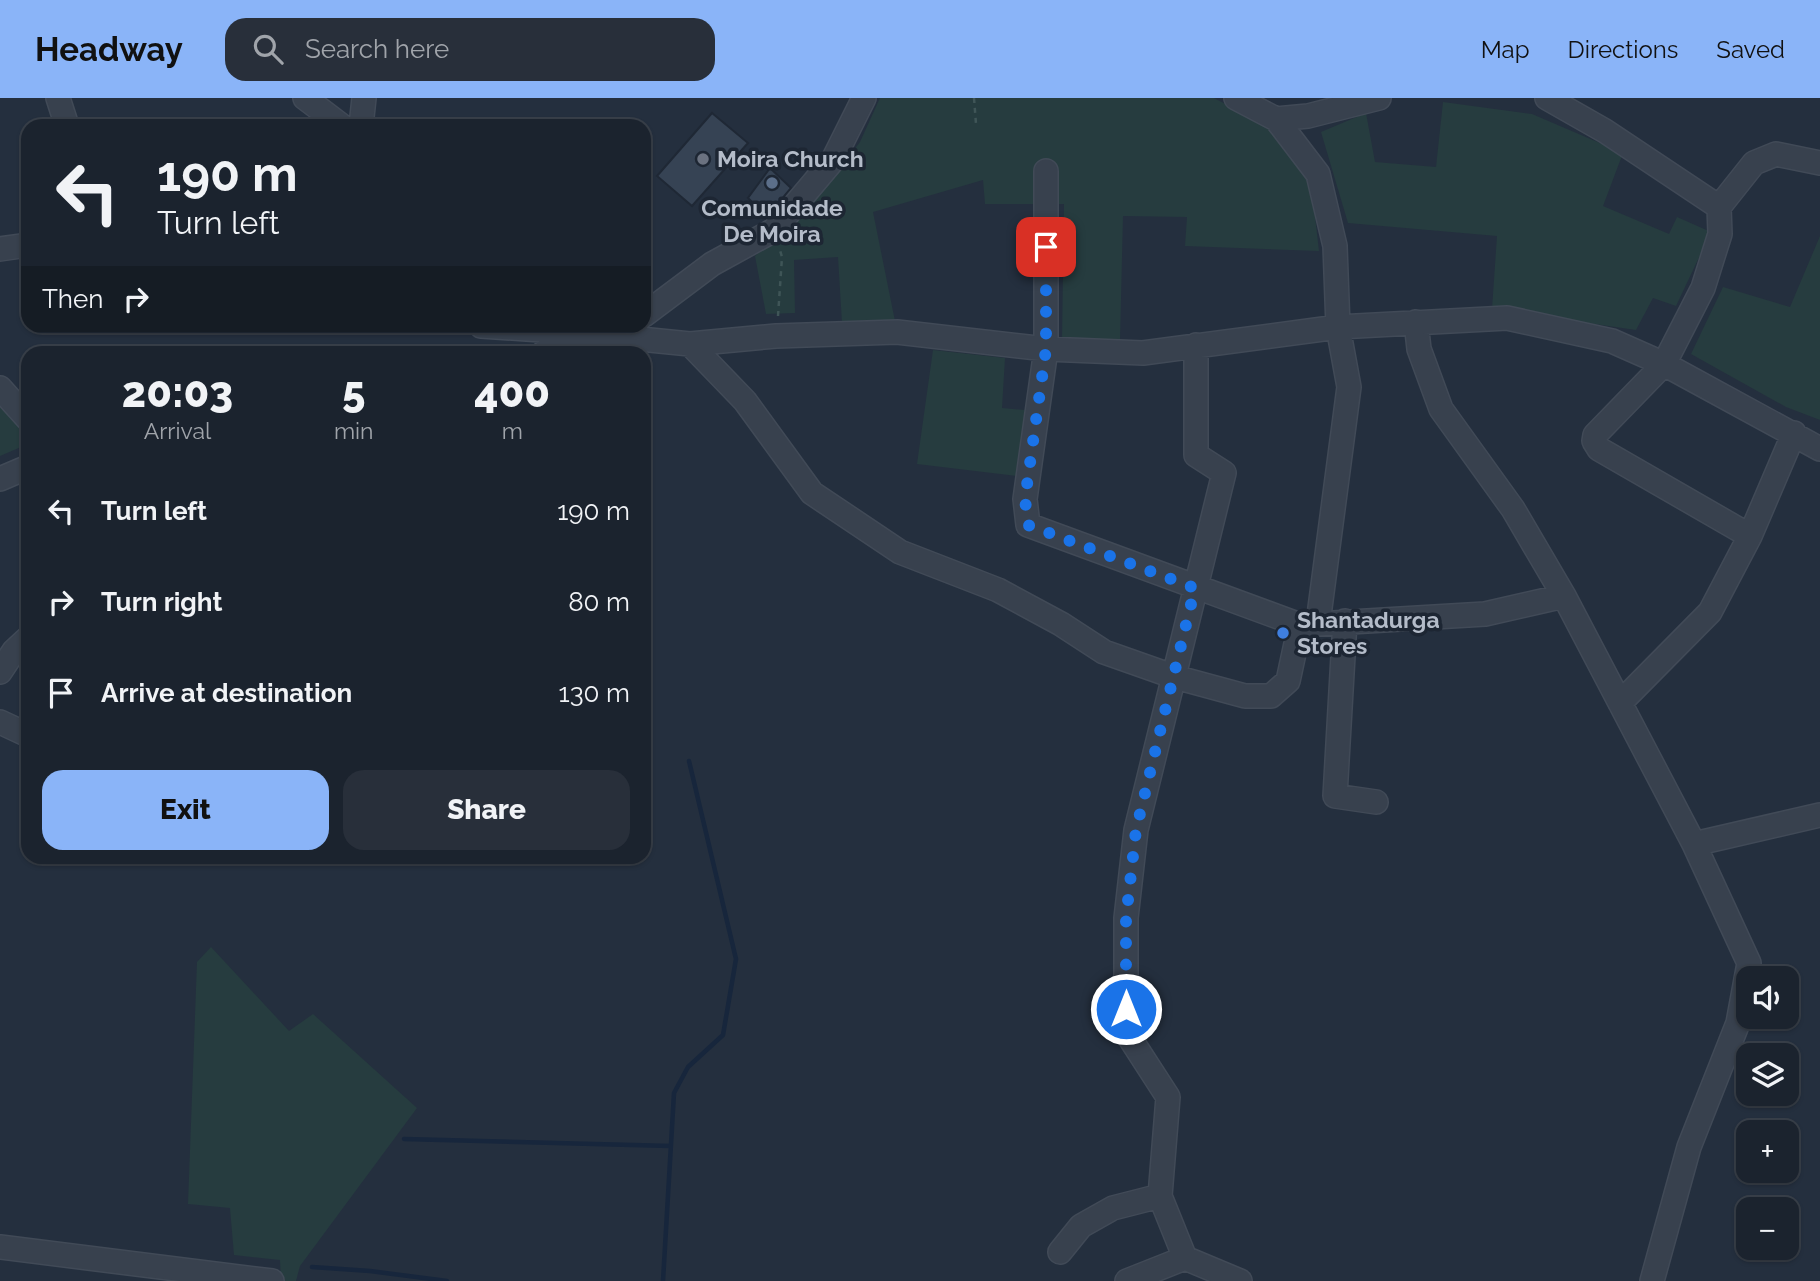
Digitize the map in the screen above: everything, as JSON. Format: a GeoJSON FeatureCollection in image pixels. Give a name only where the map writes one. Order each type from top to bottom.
{"type":"FeatureCollection","features":[{"type":"Feature","properties":{"kind":"street"},"geometry":{"type":"LineString","coordinates":[[58,98],[65,119]]}},
{"type":"Feature","properties":{"kind":"street"},"geometry":{"type":"LineString","coordinates":[[305,98],[333,119]]}},
{"type":"Feature","properties":{"kind":"street"},"geometry":{"type":"LineString","coordinates":[[362,119],[364,98]]}},
{"type":"Feature","properties":{"kind":"street"},"geometry":{"type":"LineString","coordinates":[[651,310],[712,264],[774,230],[833,160],[864,98]]}},
{"type":"Feature","properties":{"kind":"street"},"geometry":{"type":"LineString","coordinates":[[690,344],[745,401],[813,493],[900,552],[998,590],[1061,624],[1104,652],[1175,677],[1245,696],[1271,696],[1288,681],[1309,624],[1349,387],[1338,327],[1335,246],[1318,174],[1276,119],[1236,98]]}},
{"type":"Feature","properties":{"kind":"street"},"geometry":{"type":"LineString","coordinates":[[1276,119],[1308,116],[1379,98]]}},
{"type":"Feature","properties":{"kind":"street"},"geometry":{"type":"LineString","coordinates":[[1547,98],[1605,131],[1719,207]]}},
{"type":"Feature","properties":{"kind":"street"},"geometry":{"type":"LineString","coordinates":[[1749,536],[1599,449],[1594,441],[1595,435],[1664,364],[1703,288],[1720,234],[1719,207],[1754,163],[1776,154],[1820,163]]}},
{"type":"Feature","properties":{"kind":"street"},"geometry":{"type":"LineString","coordinates":[[1046,171],[1046,349],[1025,499],[1028,525],[1195,588],[1309,624],[1485,614],[1564,596]]}},
{"type":"Feature","properties":{"kind":"street"},"geometry":{"type":"LineString","coordinates":[[0,249],[21,246]]}},
{"type":"Feature","properties":{"kind":"street"},"geometry":{"type":"LineString","coordinates":[[628,333],[690,344],[897,332],[1046,349],[1143,353],[1338,327],[1507,318],[1612,341],[1664,364],[1820,449]]}},
{"type":"Feature","properties":{"kind":"street"},"geometry":{"type":"LineString","coordinates":[[1416,322],[1419,349],[1441,410],[1513,509],[1564,596],[1694,844],[1749,963],[1738,1023],[1689,1147],[1652,1281]]}},
{"type":"Feature","properties":{"kind":"street"},"geometry":{"type":"LineString","coordinates":[[550,346],[563,333]]}},
{"type":"Feature","properties":{"kind":"street"},"geometry":{"type":"LineString","coordinates":[[1185,1258],[1160,1196],[1168,1097],[1126,1032],[1126,918],[1136,830],[1224,473],[1196,455],[1196,345]]}},
{"type":"Feature","properties":{"kind":"street"},"geometry":{"type":"LineString","coordinates":[[0,388],[21,411]]}},
{"type":"Feature","properties":{"kind":"street"},"geometry":{"type":"LineString","coordinates":[[1620,703],[1710,612],[1749,536],[1794,433]]}},
{"type":"Feature","properties":{"kind":"street"},"geometry":{"type":"LineString","coordinates":[[0,479],[21,470]]}},
{"type":"Feature","properties":{"kind":"street"},"geometry":{"type":"LineString","coordinates":[[1345,621],[1335,796],[1376,802]]}},
{"type":"Feature","properties":{"kind":"street"},"geometry":{"type":"LineString","coordinates":[[0,672],[21,644]]}},
{"type":"Feature","properties":{"kind":"street"},"geometry":{"type":"LineString","coordinates":[[0,722],[21,732]]}},
{"type":"Feature","properties":{"kind":"street"},"geometry":{"type":"LineString","coordinates":[[1694,844],[1820,815]]}},
{"type":"Feature","properties":{"kind":"street"},"geometry":{"type":"LineString","coordinates":[[1060,1252],[1081,1226],[1113,1208],[1160,1196]]}},
{"type":"Feature","properties":{"kind":"street"},"geometry":{"type":"LineString","coordinates":[[0,1247],[272,1281]]}},
{"type":"Feature","properties":{"kind":"street"},"geometry":{"type":"LineString","coordinates":[[1127,1281],[1185,1258],[1240,1281]]}},
{"type":"Feature","properties":{"kind":"path"},"geometry":{"type":"LineString","coordinates":[[974,98],[975,124]]}},
{"type":"Feature","properties":{"kind":"path"},"geometry":{"type":"LineString","coordinates":[[774,230],[782,257],[776,337]]}},
{"type":"Feature","properties":{"kind":"green space"},"geometry":{"type":"Polygon","coordinates":[[[880,98],[1214,98],[1267,126],[1310,173],[1319,251],[1185,246],[1187,217],[1123,216],[1120,341],[1062,341],[1064,204],[985,204],[983,180],[873,212],[896,326],[842,323],[838,257],[794,260],[795,313],[766,314],[755,256],[808,210],[860,142],[880,98]]]}},
{"type":"Feature","properties":{"kind":"green space"},"geometry":{"type":"Polygon","coordinates":[[[1443,102],[1532,114],[1623,153],[1603,206],[1669,234],[1677,217],[1711,232],[1676,306],[1653,298],[1636,330],[1492,309],[1497,236],[1348,223],[1321,132],[1366,113],[1375,162],[1436,167],[1443,102]]]}},
{"type":"Feature","properties":{"kind":"green space"},"geometry":{"type":"Polygon","coordinates":[[[1820,236],[1820,420],[1786,407],[1691,354],[1723,287],[1790,307],[1820,236]]]}},
{"type":"Feature","properties":{"kind":"green space"},"geometry":{"type":"Polygon","coordinates":[[[933,350],[1005,358],[1002,408],[1025,410],[1017,476],[917,464],[933,350]]]}},
{"type":"Feature","properties":{"kind":"green space"},"geometry":{"type":"Polygon","coordinates":[[[0,399],[21,422],[21,447],[0,456],[0,399]]]}},
{"type":"Feature","properties":{"kind":"green space"},"geometry":{"type":"Polygon","coordinates":[[[211,947],[289,1031],[313,1014],[417,1108],[300,1266],[296,1281],[281,1281],[280,1260],[234,1255],[230,1208],[188,1204],[197,962],[211,947]]]}},
{"type":"Feature","properties":{"kind":"building","name":"Moira Church"},"geometry":{"type":"Polygon","coordinates":[[[712,113],[748,143],[692,206],[657,176],[712,113]]]}},
{"type":"Feature","properties":{"kind":"building","name":"Comunidade De Moira"},"geometry":{"type":"Polygon","coordinates":[[[770,168],[791,188],[767,217],[748,198],[770,168]]]}},
{"type":"Feature","properties":{"kind":"waterway"},"geometry":{"type":"LineString","coordinates":[[663,1281],[674,1093],[688,1067],[723,1035],[736,959],[689,761]]}},
{"type":"Feature","properties":{"kind":"waterway"},"geometry":{"type":"LineString","coordinates":[[404,1139],[671,1146]]}},
{"type":"Feature","properties":{"kind":"waterway"},"geometry":{"type":"LineString","coordinates":[[312,1267],[447,1281]]}},
{"type":"Feature","properties":{"kind":"place","name":"Moira Church"},"geometry":{"type":"Point","coordinates":[703,159]}},
{"type":"Feature","properties":{"kind":"place","name":"Comunidade De Moira"},"geometry":{"type":"Point","coordinates":[772,183]}},
{"type":"Feature","properties":{"kind":"place","name":"Shantadurga Stores"},"geometry":{"type":"Point","coordinates":[1283,633]}},
{"type":"Feature","properties":{"kind":"route"},"geometry":{"type":"LineString","coordinates":[[1046,247],[1046,349],[1025,499],[1028,525],[1195,588],[1136,830],[1126,918],[1126,1009]]}}]}
